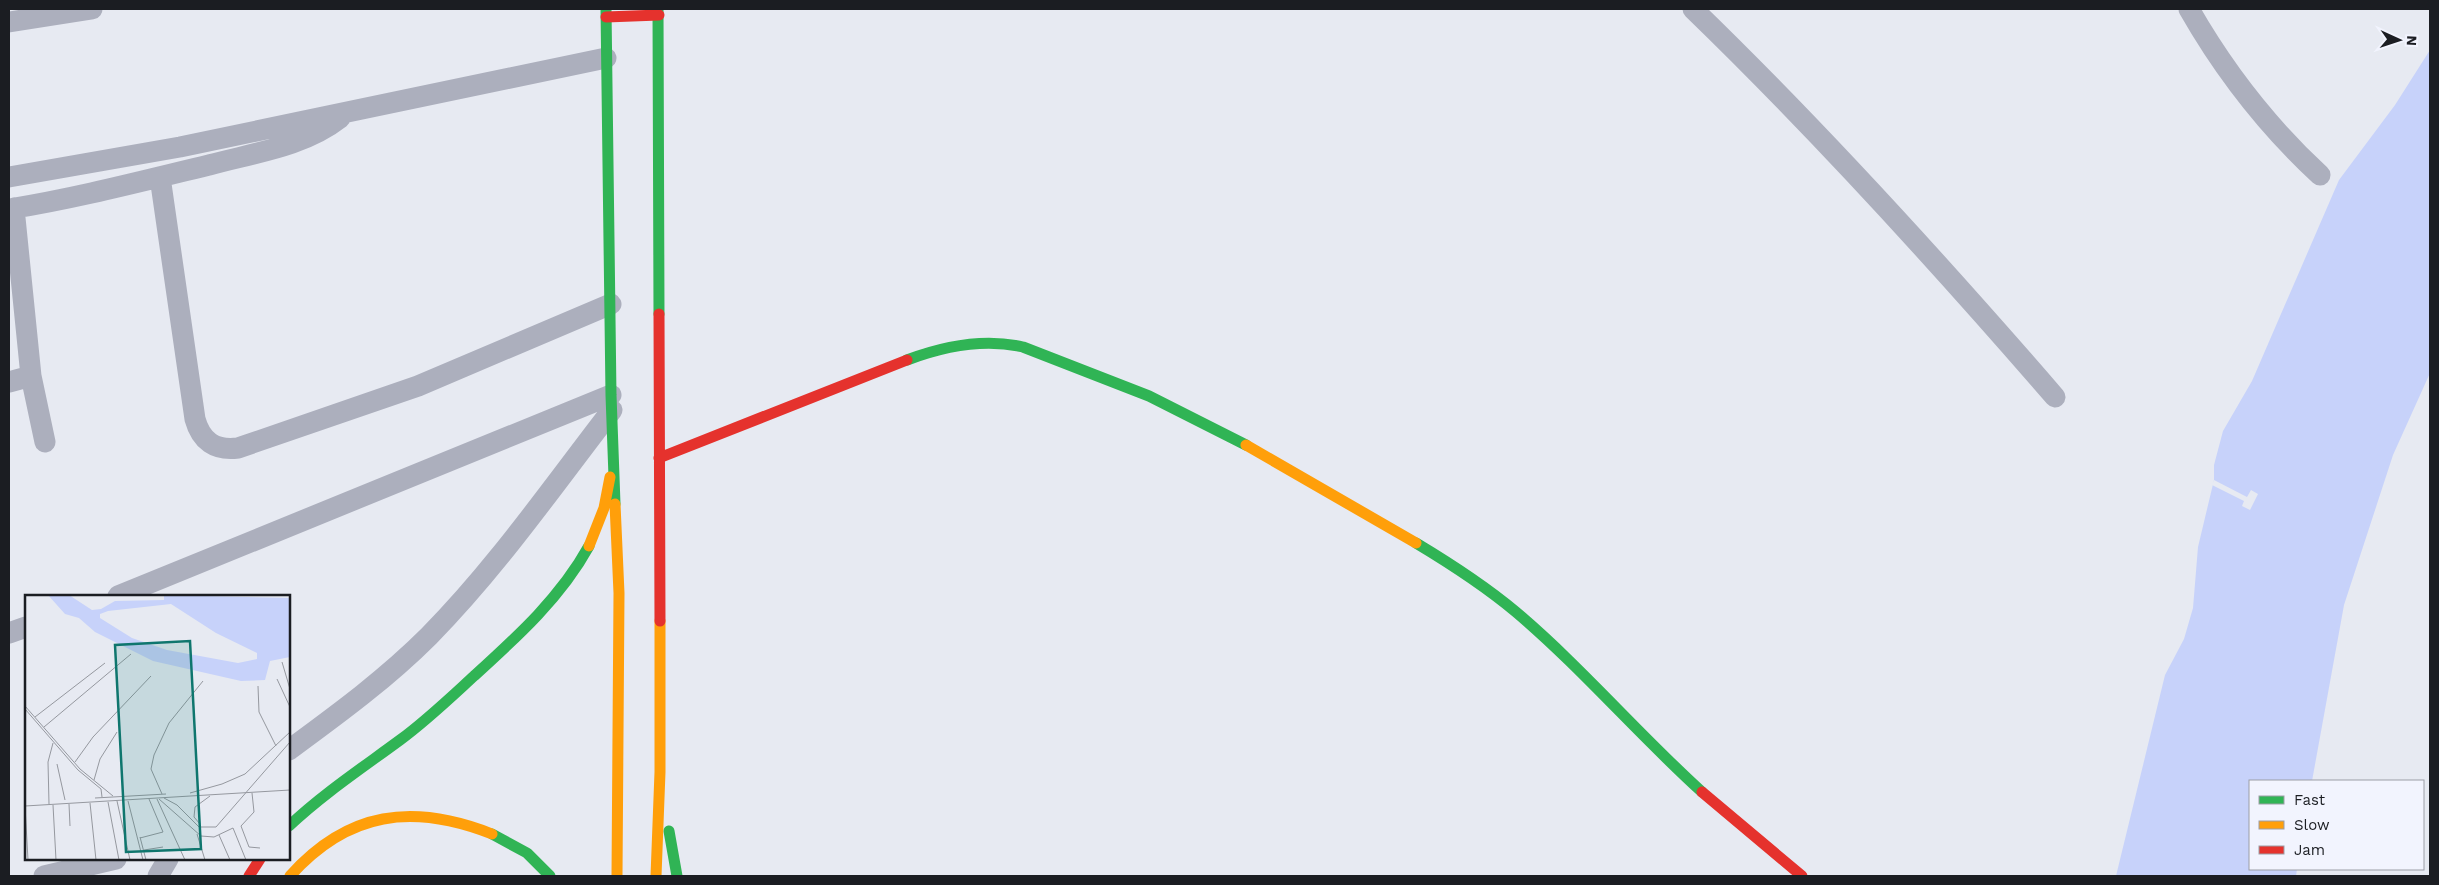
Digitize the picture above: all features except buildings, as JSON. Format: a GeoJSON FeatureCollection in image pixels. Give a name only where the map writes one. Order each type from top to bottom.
{"type":"FeatureCollection","features":[{"type":"Feature","properties":{"kind":"main road"},"geometry":{"type":"LineString","coordinates":[[617,876],[619,593],[612,402],[606,13],[658,12],[659,458],[662,631],[661,785],[656,876]]}},
{"type":"Feature","properties":{"kind":"main road"},"geometry":{"type":"LineString","coordinates":[[659,458],[876,372],[913,358],[952,347],[998,343],[1028,349],[1055,358],[1135,388],[1228,434],[1420,545],[1484,586],[1543,635],[1703,793],[1802,876]]}},
{"type":"Feature","properties":{"kind":"main road"},"geometry":{"type":"LineString","coordinates":[[290,825],[313,802],[418,726],[527,628],[565,583],[597,529],[609,487],[614,438]]}},
{"type":"Feature","properties":{"kind":"main road"},"geometry":{"type":"LineString","coordinates":[[661,785],[677,876]]}},
{"type":"Feature","properties":{"kind":"main road"},"geometry":{"type":"LineString","coordinates":[[290,876],[315,850],[340,834],[376,820],[420,817],[436,817],[493,834],[520,849],[544,868],[550,876]]}},
{"type":"Feature","properties":{"kind":"main road"},"geometry":{"type":"LineString","coordinates":[[250,876],[259,860]]}},
{"type":"Feature","properties":{"kind":"street"},"geometry":{"type":"LineString","coordinates":[[9,22],[92,9]]}},
{"type":"Feature","properties":{"kind":"street"},"geometry":{"type":"LineString","coordinates":[[1693,9],[1804,119],[1880,200],[2056,397]]}},
{"type":"Feature","properties":{"kind":"street"},"geometry":{"type":"LineString","coordinates":[[2189,9],[2210,45],[2249,102],[2283,140],[2320,175]]}},
{"type":"Feature","properties":{"kind":"street"},"geometry":{"type":"LineString","coordinates":[[9,177],[180,146],[606,58]]}},
{"type":"Feature","properties":{"kind":"street"},"geometry":{"type":"LineString","coordinates":[[45,442],[31,376],[11,208],[87,195],[300,140],[319,132],[348,111]]}},
{"type":"Feature","properties":{"kind":"street"},"geometry":{"type":"LineString","coordinates":[[160,177],[195,419],[198,430],[205,440],[214,447],[226,450],[238,448],[418,386],[611,304]]}},
{"type":"Feature","properties":{"kind":"street"},"geometry":{"type":"LineString","coordinates":[[9,382],[31,376]]}},
{"type":"Feature","properties":{"kind":"street"},"geometry":{"type":"LineString","coordinates":[[121,595],[612,402]]}},
{"type":"Feature","properties":{"kind":"street"},"geometry":{"type":"LineString","coordinates":[[290,749],[366,694],[429,636],[486,573],[612,402]]}},
{"type":"Feature","properties":{"kind":"street"},"geometry":{"type":"LineString","coordinates":[[9,633],[25,627]]}},
{"type":"Feature","properties":{"kind":"street"},"geometry":{"type":"LineString","coordinates":[[44,876],[112,860]]}},
{"type":"Feature","properties":{"kind":"street"},"geometry":{"type":"LineString","coordinates":[[158,876],[167,860]]}},
{"type":"Feature","properties":{"kind":"water"},"geometry":{"type":"Polygon","coordinates":[[[2430,50],[2430,373],[2393,455],[2344,605],[2312,780],[2249,780],[2249,870],[2297,870],[2296,876],[2116,876],[2165,675],[2184,639],[2193,608],[2198,547],[2214,480],[2214,465],[2223,431],[2252,381],[2339,180],[2395,105],[2430,50]]]}},
{"type":"Feature","properties":{"kind":"pier"},"geometry":{"type":"Polygon","coordinates":[[[2214,480],[2247,497],[2251,490],[2258,494],[2250,510],[2242,506],[2244,501],[2212,485],[2214,480]]]}},
{"type":"Feature","properties":{"kind":"traffic: fast"},"geometry":{"type":"LineString","coordinates":[[606,9],[611,395],[615,504]]}},
{"type":"Feature","properties":{"kind":"traffic: fast"},"geometry":{"type":"LineString","coordinates":[[658,9],[659,314]]}},
{"type":"Feature","properties":{"kind":"traffic: fast"},"geometry":{"type":"LineString","coordinates":[[907,360],[950,347],[979,343],[1008,344],[1023,347],[1149,396],[1246,445]]}},
{"type":"Feature","properties":{"kind":"traffic: fast"},"geometry":{"type":"LineString","coordinates":[[1416,543],[1468,576],[1516,612],[1564,656],[1702,792]]}},
{"type":"Feature","properties":{"kind":"traffic: fast"},"geometry":{"type":"LineString","coordinates":[[290,825],[329,792],[419,725],[507,646],[552,599],[578,565],[589,546]]}},
{"type":"Feature","properties":{"kind":"traffic: fast"},"geometry":{"type":"LineString","coordinates":[[669,831],[677,876]]}},
{"type":"Feature","properties":{"kind":"traffic: fast"},"geometry":{"type":"LineString","coordinates":[[492,834],[527,853],[550,876]]}},
{"type":"Feature","properties":{"kind":"traffic: slow"},"geometry":{"type":"LineString","coordinates":[[1246,445],[1416,543]]}},
{"type":"Feature","properties":{"kind":"traffic: slow"},"geometry":{"type":"LineString","coordinates":[[589,546],[604,508],[610,477]]}},
{"type":"Feature","properties":{"kind":"traffic: slow"},"geometry":{"type":"LineString","coordinates":[[615,504],[619,593],[617,876]]}},
{"type":"Feature","properties":{"kind":"traffic: slow"},"geometry":{"type":"LineString","coordinates":[[656,876],[660,772],[660,621]]}},
{"type":"Feature","properties":{"kind":"traffic: slow"},"geometry":{"type":"LineString","coordinates":[[290,876],[312,854],[335,838],[359,826],[383,819],[435,818],[463,824],[492,834]]}},
{"type":"Feature","properties":{"kind":"traffic: jam"},"geometry":{"type":"LineString","coordinates":[[606,17],[659,15]]}},
{"type":"Feature","properties":{"kind":"traffic: jam"},"geometry":{"type":"LineString","coordinates":[[659,314],[660,621]]}},
{"type":"Feature","properties":{"kind":"traffic: jam"},"geometry":{"type":"LineString","coordinates":[[659,458],[907,360]]}},
{"type":"Feature","properties":{"kind":"traffic: jam"},"geometry":{"type":"LineString","coordinates":[[1702,792],[1802,876]]}},
{"type":"Feature","properties":{"kind":"traffic: jam"},"geometry":{"type":"LineString","coordinates":[[249,876],[259,860]]}}]}
